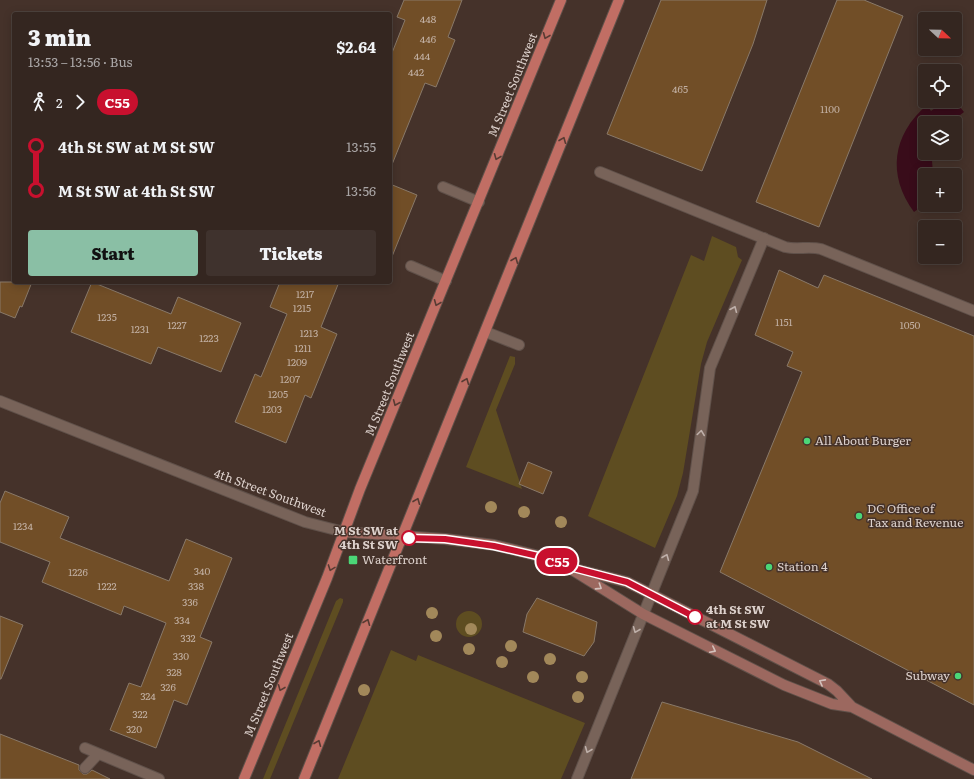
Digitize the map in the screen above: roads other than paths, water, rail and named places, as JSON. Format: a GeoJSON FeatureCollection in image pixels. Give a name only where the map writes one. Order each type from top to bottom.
{"type":"FeatureCollection","features":[{"type":"Feature","properties":{"kind":"main road","name":"M Street Southwest"},"geometry":{"type":"LineString","coordinates":[[244,779],[561,0]]}},
{"type":"Feature","properties":{"kind":"main road"},"geometry":{"type":"LineString","coordinates":[[304,779],[620,0]]}},
{"type":"Feature","properties":{"kind":"main road","name":"4th Street Southwest"},"geometry":{"type":"LineString","coordinates":[[344,532],[445,539],[494,546],[551,559],[566,566],[643,614],[784,686],[832,704],[852,707],[974,770]]}},
{"type":"Feature","properties":{"kind":"main road","name":"4th Street Southwest"},"geometry":{"type":"LineString","coordinates":[[566,566],[627,582],[828,684],[852,707]]}},
{"type":"Feature","properties":{"kind":"street"},"geometry":{"type":"LineString","coordinates":[[600,172],[793,249],[811,247],[822,249],[974,311]]}},
{"type":"Feature","properties":{"kind":"street"},"geometry":{"type":"LineString","coordinates":[[443,187],[479,202]]}},
{"type":"Feature","properties":{"kind":"street"},"geometry":{"type":"LineString","coordinates":[[576,779],[693,491],[710,368],[764,238]]}},
{"type":"Feature","properties":{"kind":"street"},"geometry":{"type":"LineString","coordinates":[[410,266],[446,280]]}},
{"type":"Feature","properties":{"kind":"street"},"geometry":{"type":"LineString","coordinates":[[486,332],[520,345]]}},
{"type":"Feature","properties":{"kind":"street","name":"4th Street Southwest"},"geometry":{"type":"LineString","coordinates":[[0,401],[305,522],[344,532]]}},
{"type":"Feature","properties":{"kind":"street"},"geometry":{"type":"LineString","coordinates":[[85,748],[159,779]]}},
{"type":"Feature","properties":{"kind":"street"},"geometry":{"type":"LineString","coordinates":[[85,768],[98,754]]}},
{"type":"Feature","properties":{"kind":"place","name":"All About Burger"},"geometry":{"type":"Point","coordinates":[807,441]}},
{"type":"Feature","properties":{"kind":"place","name":"DC Office of Tax and Revenue"},"geometry":{"type":"Point","coordinates":[859,516]}},
{"type":"Feature","properties":{"kind":"place","name":"M St SW at 4th St SW"},"geometry":{"type":"Point","coordinates":[409,538]}},
{"type":"Feature","properties":{"kind":"place","name":"Waterfront"},"geometry":{"type":"Point","coordinates":[353,560]}},
{"type":"Feature","properties":{"kind":"place","name":"Station 4"},"geometry":{"type":"Point","coordinates":[769,567]}},
{"type":"Feature","properties":{"kind":"place","name":"4th St SW at M St SW"},"geometry":{"type":"Point","coordinates":[695,617]}},
{"type":"Feature","properties":{"kind":"place","name":"Subway"},"geometry":{"type":"Point","coordinates":[958,676]}}]}
